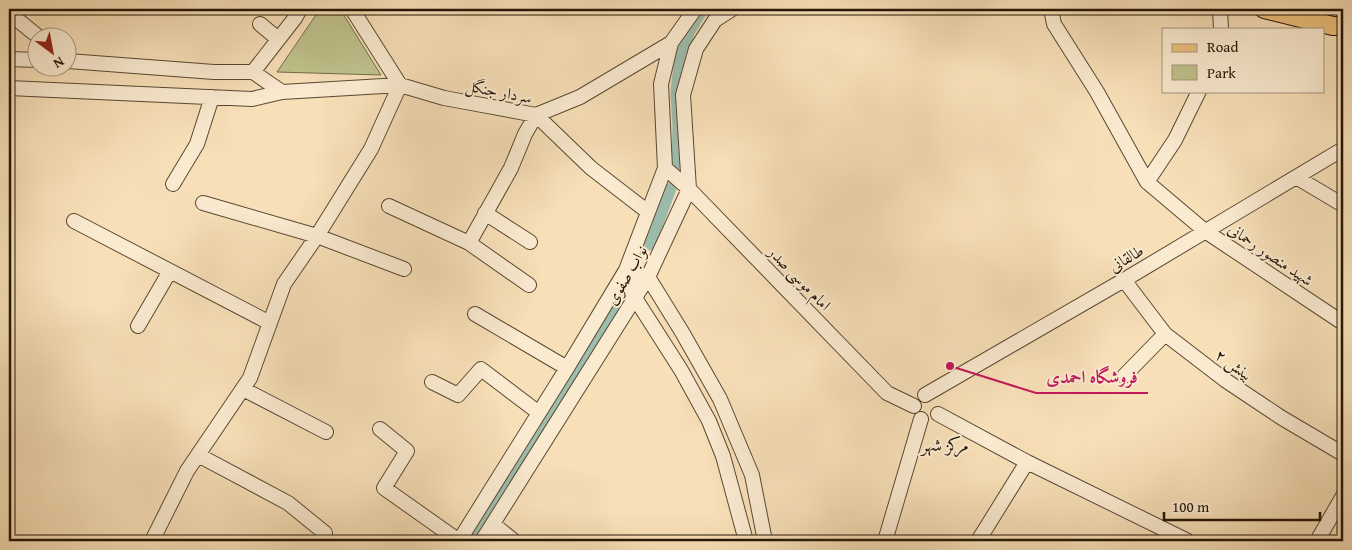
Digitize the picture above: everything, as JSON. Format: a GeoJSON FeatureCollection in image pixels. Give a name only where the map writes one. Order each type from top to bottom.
{"type":"FeatureCollection","features":[{"type":"Feature","properties":{"kind":"main road"},"geometry":{"type":"LineString","coordinates":[[1264,9],[1333,26],[1343,26]]}},
{"type":"Feature","properties":{"kind":"street"},"geometry":{"type":"LineString","coordinates":[[152,541],[187,471],[250,378],[284,284],[317,236],[371,149],[400,85],[352,9]]}},
{"type":"Feature","properties":{"kind":"street","name":"نواب صفوی"},"geometry":{"type":"LineString","coordinates":[[459,541],[626,270],[666,168],[661,84],[672,43],[695,9]]}},
{"type":"Feature","properties":{"kind":"street","name":"نواب صفوی"},"geometry":{"type":"LineString","coordinates":[[482,541],[648,277],[689,189],[683,95],[696,49],[715,20],[732,9]]}},
{"type":"Feature","properties":{"kind":"street","name":"شهید منصور رحمانی"},"geometry":{"type":"LineString","coordinates":[[1051,9],[1054,24],[1097,92],[1148,182],[1205,231],[1343,323]]}},
{"type":"Feature","properties":{"kind":"street"},"geometry":{"type":"LineString","coordinates":[[1220,9],[1221,28]]}},
{"type":"Feature","properties":{"kind":"street"},"geometry":{"type":"LineString","coordinates":[[253,72],[278,39],[294,11]]}},
{"type":"Feature","properties":{"kind":"street"},"geometry":{"type":"LineString","coordinates":[[12,13],[29,28]]}},
{"type":"Feature","properties":{"kind":"street"},"geometry":{"type":"LineString","coordinates":[[260,24],[278,39]]}},
{"type":"Feature","properties":{"kind":"street"},"geometry":{"type":"LineString","coordinates":[[469,243],[511,168],[525,134],[536,115],[580,97],[672,43]]}},
{"type":"Feature","properties":{"kind":"street"},"geometry":{"type":"LineString","coordinates":[[9,59],[28,60]]}},
{"type":"Feature","properties":{"kind":"street"},"geometry":{"type":"LineString","coordinates":[[78,62],[214,72],[253,72],[282,92]]}},
{"type":"Feature","properties":{"kind":"street","name":"سردار جنگل"},"geometry":{"type":"LineString","coordinates":[[9,88],[252,99],[282,92],[400,85],[444,98],[536,115],[591,168],[648,212]]}},
{"type":"Feature","properties":{"kind":"street"},"geometry":{"type":"LineString","coordinates":[[1148,182],[1175,140],[1199,92]]}},
{"type":"Feature","properties":{"kind":"street"},"geometry":{"type":"LineString","coordinates":[[173,184],[197,144],[212,97]]}},
{"type":"Feature","properties":{"kind":"street","name":"طالقانی"},"geometry":{"type":"LineString","coordinates":[[925,396],[1343,149]]}},
{"type":"Feature","properties":{"kind":"street","name":"امام موسی صدر"},"geometry":{"type":"LineString","coordinates":[[666,168],[689,189],[887,393],[914,406]]}},
{"type":"Feature","properties":{"kind":"street"},"geometry":{"type":"LineString","coordinates":[[1296,177],[1343,205]]}},
{"type":"Feature","properties":{"kind":"street"},"geometry":{"type":"LineString","coordinates":[[203,203],[317,236],[404,269]]}},
{"type":"Feature","properties":{"kind":"street"},"geometry":{"type":"LineString","coordinates":[[389,206],[469,243],[530,285]]}},
{"type":"Feature","properties":{"kind":"street"},"geometry":{"type":"LineString","coordinates":[[485,213],[530,242]]}},
{"type":"Feature","properties":{"kind":"street"},"geometry":{"type":"LineString","coordinates":[[74,221],[270,322]]}},
{"type":"Feature","properties":{"kind":"street"},"geometry":{"type":"LineString","coordinates":[[626,270],[648,277],[720,399],[752,475],[765,541]]}},
{"type":"Feature","properties":{"kind":"street"},"geometry":{"type":"LineString","coordinates":[[626,270],[635,298],[681,370],[708,421],[723,456],[746,541]]}},
{"type":"Feature","properties":{"kind":"street"},"geometry":{"type":"LineString","coordinates":[[138,326],[170,271]]}},
{"type":"Feature","properties":{"kind":"street","name":"بینش ۲"},"geometry":{"type":"LineString","coordinates":[[1124,280],[1164,334],[1225,380],[1282,418],[1343,454]]}},
{"type":"Feature","properties":{"kind":"street"},"geometry":{"type":"LineString","coordinates":[[475,314],[567,368]]}},
{"type":"Feature","properties":{"kind":"street"},"geometry":{"type":"LineString","coordinates":[[1124,376],[1164,334]]}},
{"type":"Feature","properties":{"kind":"street"},"geometry":{"type":"LineString","coordinates":[[432,382],[458,395],[481,370],[539,413]]}},
{"type":"Feature","properties":{"kind":"street"},"geometry":{"type":"LineString","coordinates":[[243,389],[326,432]]}},
{"type":"Feature","properties":{"kind":"street"},"geometry":{"type":"LineString","coordinates":[[925,396],[933,397],[939,406],[938,414],[932,420],[921,419],[915,414],[914,406],[919,398],[925,396]]}},
{"type":"Feature","properties":{"kind":"street"},"geometry":{"type":"LineString","coordinates":[[938,414],[1027,462],[1188,541]]}},
{"type":"Feature","properties":{"kind":"street"},"geometry":{"type":"LineString","coordinates":[[886,541],[921,419]]}},
{"type":"Feature","properties":{"kind":"street"},"geometry":{"type":"LineString","coordinates":[[380,429],[407,451],[384,488],[459,541]]}},
{"type":"Feature","properties":{"kind":"street"},"geometry":{"type":"LineString","coordinates":[[198,455],[288,503],[325,532]]}},
{"type":"Feature","properties":{"kind":"street"},"geometry":{"type":"LineString","coordinates":[[978,541],[1027,462]]}},
{"type":"Feature","properties":{"kind":"street"},"geometry":{"type":"LineString","coordinates":[[1317,541],[1343,496]]}},
{"type":"Feature","properties":{"kind":"street"},"geometry":{"type":"LineString","coordinates":[[493,524],[514,541]]}},
{"type":"Feature","properties":{"kind":"green space"},"geometry":{"type":"Polygon","coordinates":[[[320,9],[340,9],[381,75],[277,72],[320,9]]]}},
{"type":"Feature","properties":{"kind":"waterway"},"geometry":{"type":"LineString","coordinates":[[677,164],[678,126],[676,93],[680,55],[690,31],[703,9]]}},
{"type":"Feature","properties":{"kind":"waterway"},"geometry":{"type":"LineString","coordinates":[[650,245],[671,188]]}},
{"type":"Feature","properties":{"kind":"waterway"},"geometry":{"type":"LineString","coordinates":[[470,541],[631,280]]}},
{"type":"Feature","properties":{"kind":"place","name":"فروشگاه احمدی"},"geometry":{"type":"Point","coordinates":[950,366]}},
{"type":"Feature","properties":{"kind":"district","name":"مرکز شهر"},"geometry":{"type":"Point","coordinates":[945,444]}}]}
